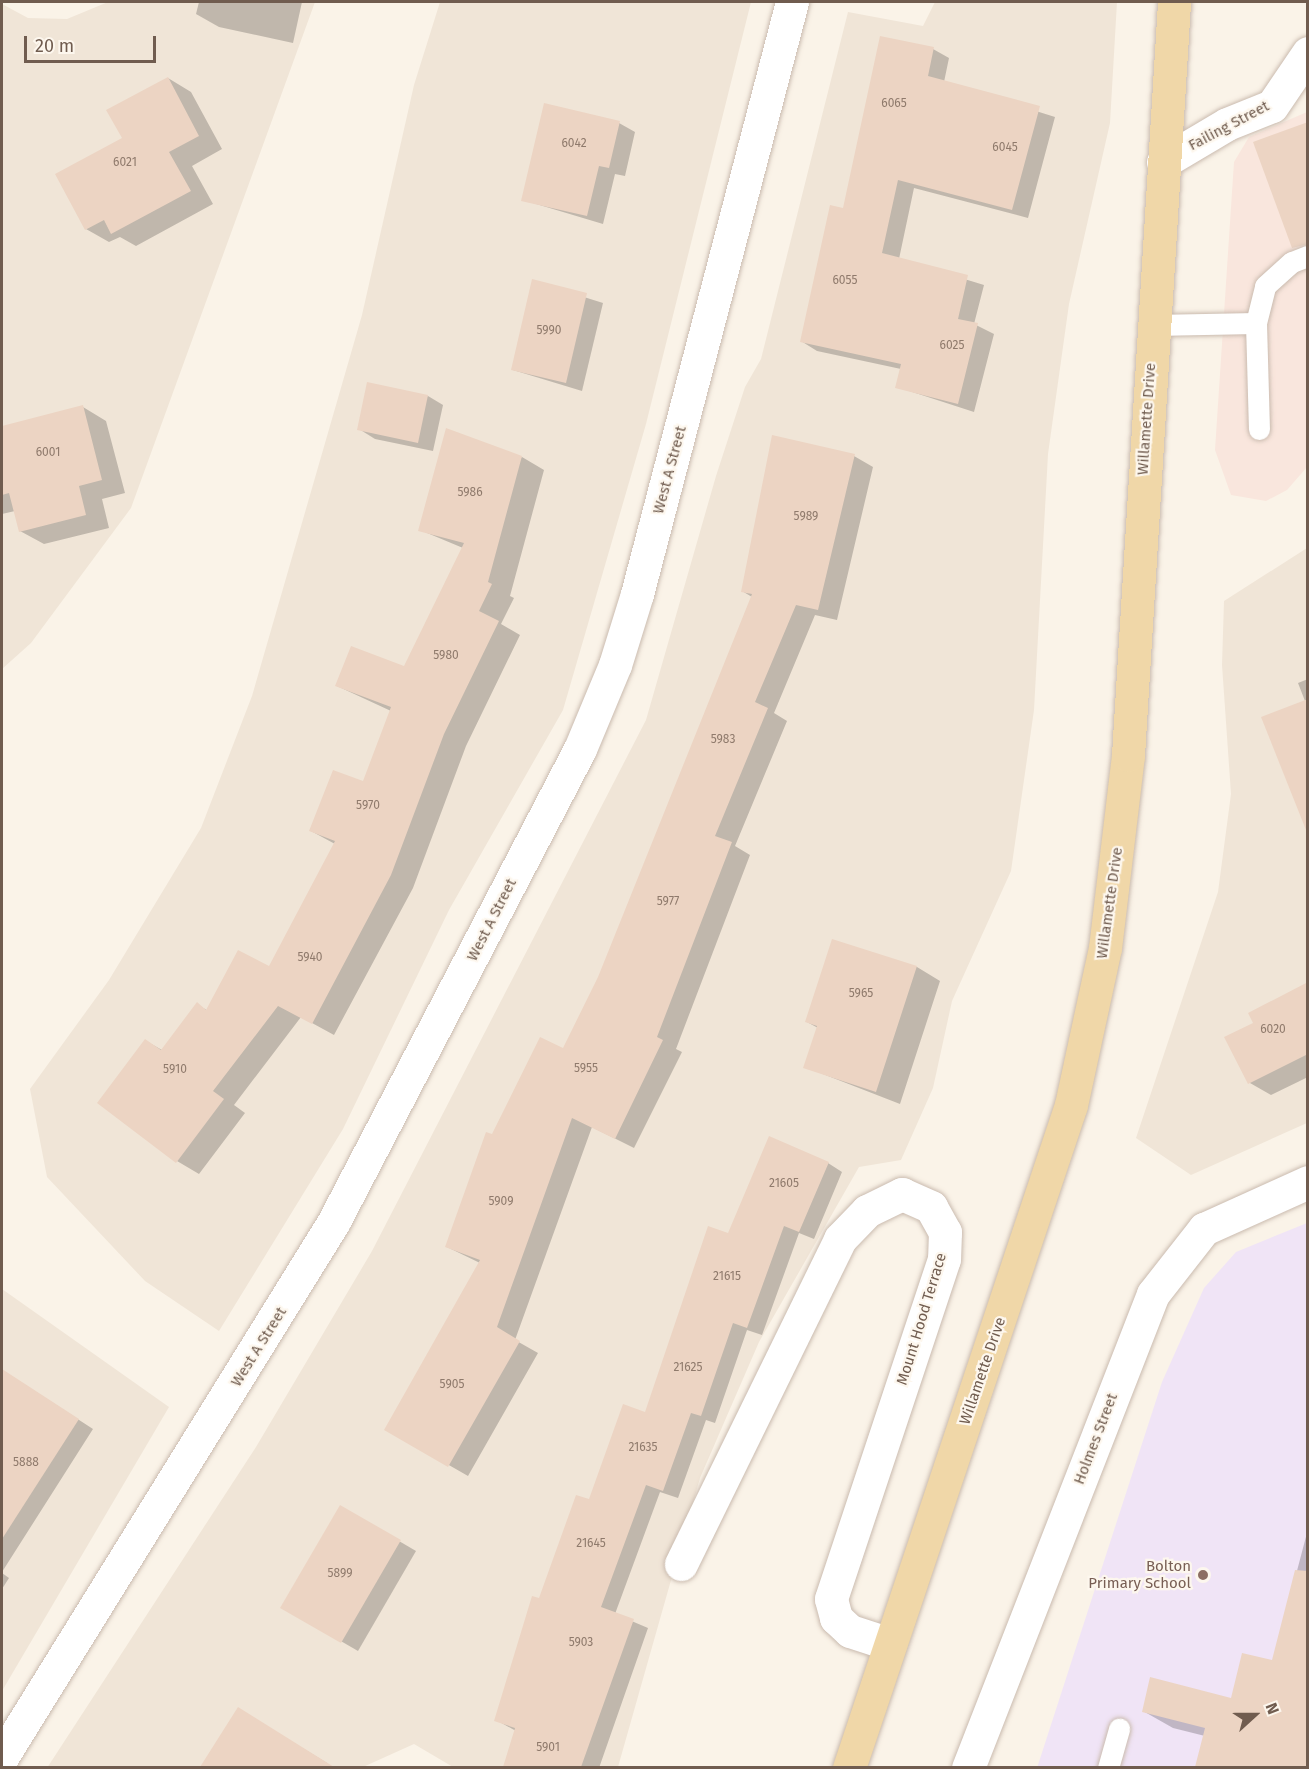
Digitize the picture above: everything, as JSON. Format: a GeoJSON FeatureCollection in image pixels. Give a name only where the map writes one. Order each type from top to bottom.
{"type":"FeatureCollection","features":[{"type":"Feature","properties":{"kind":"main road","name":"Willamette Drive"},"geometry":{"type":"LineString","coordinates":[[849,1767],[1071,1105],[1105,948],[1128,755],[1174,2]]}},
{"type":"Feature","properties":{"kind":"street","name":"West A Street"},"geometry":{"type":"LineString","coordinates":[[2,1757],[323,1242],[580,749],[633,605],[792,2]]}},
{"type":"Feature","properties":{"kind":"street","name":"Failing Street"},"geometry":{"type":"LineString","coordinates":[[1163,162],[1227,124],[1272,106],[1306,53]]}},
{"type":"Feature","properties":{"kind":"street","name":"Holmes Street"},"geometry":{"type":"LineString","coordinates":[[968,1767],[1153,1294],[1204,1230],[1308,1182]]}},
{"type":"Feature","properties":{"kind":"street","name":"Mount Hood Terrace"},"geometry":{"type":"LineString","coordinates":[[681,1564],[840,1239],[867,1210],[902,1194],[931,1207],[945,1232],[944,1259],[831,1599],[836,1618],[850,1631],[890,1644]]}},
{"type":"Feature","properties":{"kind":"lane"},"geometry":{"type":"LineString","coordinates":[[1259,429],[1256,323],[1265,286],[1292,262],[1308,256]]}},
{"type":"Feature","properties":{"kind":"lane"},"geometry":{"type":"LineString","coordinates":[[1153,325],[1256,323]]}},
{"type":"Feature","properties":{"kind":"lane"},"geometry":{"type":"LineString","coordinates":[[1108,1767],[1119,1729]]}},
{"type":"Feature","properties":{"kind":"shaded area"},"geometry":{"type":"Polygon","coordinates":[[[108,2],[315,2],[131,508],[31,643],[2,669],[2,4],[28,18],[67,19],[108,2]]]}},
{"type":"Feature","properties":{"kind":"shaded area"},"geometry":{"type":"Polygon","coordinates":[[[440,2],[751,2],[646,424],[563,710],[449,910],[343,1129],[219,1331],[145,1281],[47,1177],[30,1089],[109,980],[201,828],[252,696],[362,315],[414,85],[440,2]]]}},
{"type":"Feature","properties":{"kind":"shaded area"},"geometry":{"type":"Polygon","coordinates":[[[935,2],[1117,2],[1110,123],[1069,304],[1048,454],[1034,710],[1011,871],[952,1001],[933,1088],[901,1160],[859,1167],[759,1342],[700,1478],[618,1767],[453,1767],[414,1744],[363,1767],[47,1768],[256,1447],[372,1251],[646,720],[716,476],[745,387],[761,359],[848,12],[923,26],[935,2]]]}},
{"type":"Feature","properties":{"kind":"shaded area"},"geometry":{"type":"Polygon","coordinates":[[[1307,112],[1307,467],[1287,490],[1266,501],[1231,495],[1215,450],[1234,162],[1249,137],[1307,112]]]}},
{"type":"Feature","properties":{"kind":"shaded area"},"geometry":{"type":"Polygon","coordinates":[[[1307,548],[1307,1123],[1191,1175],[1136,1138],[1218,892],[1231,794],[1222,665],[1224,601],[1307,548]]]}},
{"type":"Feature","properties":{"kind":"shaded area","name":"Bolton Primary School"},"geometry":{"type":"Polygon","coordinates":[[[1307,1223],[1307,1767],[1037,1768],[1162,1382],[1204,1288],[1236,1252],[1307,1223]]]}},
{"type":"Feature","properties":{"kind":"shaded area"},"geometry":{"type":"Polygon","coordinates":[[[2,1289],[169,1407],[2,1691],[2,1289]]]}},
{"type":"Feature","properties":{"kind":"building"},"geometry":{"type":"Polygon","coordinates":[[[880,36],[934,47],[928,76],[1040,106],[1012,210],[898,180],[882,253],[968,275],[958,319],[978,323],[958,404],[895,388],[901,364],[800,342],[830,205],[843,208],[880,36]]]}},
{"type":"Feature","properties":{"kind":"building"},"geometry":{"type":"Polygon","coordinates":[[[168,77],[199,136],[169,152],[191,191],[111,234],[104,220],[85,230],[55,174],[122,138],[106,110],[168,77]]]}},
{"type":"Feature","properties":{"kind":"building"},"geometry":{"type":"Polygon","coordinates":[[[544,103],[620,121],[609,168],[599,166],[587,216],[521,201],[544,103]]]}},
{"type":"Feature","properties":{"kind":"building"},"geometry":{"type":"Polygon","coordinates":[[[1308,122],[1308,244],[1292,248],[1253,142],[1308,122]]]}},
{"type":"Feature","properties":{"kind":"building"},"geometry":{"type":"Polygon","coordinates":[[[532,279],[587,293],[566,383],[511,370],[532,279]]]}},
{"type":"Feature","properties":{"kind":"building"},"geometry":{"type":"Polygon","coordinates":[[[367,382],[428,395],[418,443],[357,430],[367,382]]]}},
{"type":"Feature","properties":{"kind":"building"},"geometry":{"type":"Polygon","coordinates":[[[83,405],[102,480],[79,486],[86,515],[19,532],[9,493],[2,495],[2,426],[83,405]]]}},
{"type":"Feature","properties":{"kind":"building"},"geometry":{"type":"Polygon","coordinates":[[[446,428],[522,456],[488,582],[492,584],[479,611],[499,621],[444,734],[391,875],[312,1024],[278,1006],[213,1091],[224,1099],[176,1163],[97,1103],[145,1039],[161,1050],[197,1002],[206,1010],[238,950],[269,966],[335,841],[309,831],[333,770],[363,781],[391,707],[335,686],[351,646],[404,666],[464,543],[418,531],[446,428]]]}},
{"type":"Feature","properties":{"kind":"building"},"geometry":{"type":"Polygon","coordinates":[[[772,435],[855,454],[818,610],[796,605],[755,702],[768,708],[715,836],[732,842],[657,1037],[663,1040],[615,1139],[572,1118],[497,1327],[520,1341],[448,1467],[384,1430],[480,1260],[445,1247],[486,1132],[492,1134],[540,1037],[563,1048],[598,977],[752,594],[741,592],[772,435]]]}},
{"type":"Feature","properties":{"kind":"building"},"geometry":{"type":"Polygon","coordinates":[[[1308,699],[1308,829],[1306,830],[1261,717],[1308,699]]]}},
{"type":"Feature","properties":{"kind":"building"},"geometry":{"type":"Polygon","coordinates":[[[832,939],[917,966],[876,1092],[803,1068],[817,1026],[805,1022],[832,939]]]}},
{"type":"Feature","properties":{"kind":"building"},"geometry":{"type":"Polygon","coordinates":[[[1308,982],[1308,1054],[1248,1084],[1224,1037],[1253,1023],[1248,1013],[1308,982]]]}},
{"type":"Feature","properties":{"kind":"building"},"geometry":{"type":"Polygon","coordinates":[[[769,1136],[829,1162],[799,1232],[784,1226],[747,1328],[733,1323],[701,1416],[691,1413],[663,1491],[646,1485],[601,1607],[634,1619],[581,1767],[503,1767],[515,1728],[494,1721],[532,1596],[539,1598],[576,1495],[589,1499],[623,1404],[645,1412],[708,1226],[728,1233],[769,1136]]]}},
{"type":"Feature","properties":{"kind":"building"},"geometry":{"type":"Polygon","coordinates":[[[2,1369],[79,1419],[2,1539],[2,1369]]]}},
{"type":"Feature","properties":{"kind":"building"},"geometry":{"type":"Polygon","coordinates":[[[340,1505],[401,1540],[341,1643],[280,1608],[340,1505]]]}},
{"type":"Feature","properties":{"kind":"building"},"geometry":{"type":"Polygon","coordinates":[[[1295,1570],[1308,1571],[1308,1767],[1195,1767],[1205,1728],[1142,1712],[1150,1677],[1231,1698],[1242,1653],[1272,1660],[1295,1570]]]}},
{"type":"Feature","properties":{"kind":"building"},"geometry":{"type":"Polygon","coordinates":[[[238,1707],[334,1767],[200,1767],[238,1707]]]}},
{"type":"Feature","properties":{"kind":"place","name":"Bolton Primary School"},"geometry":{"type":"Point","coordinates":[1203,1575]}}]}
